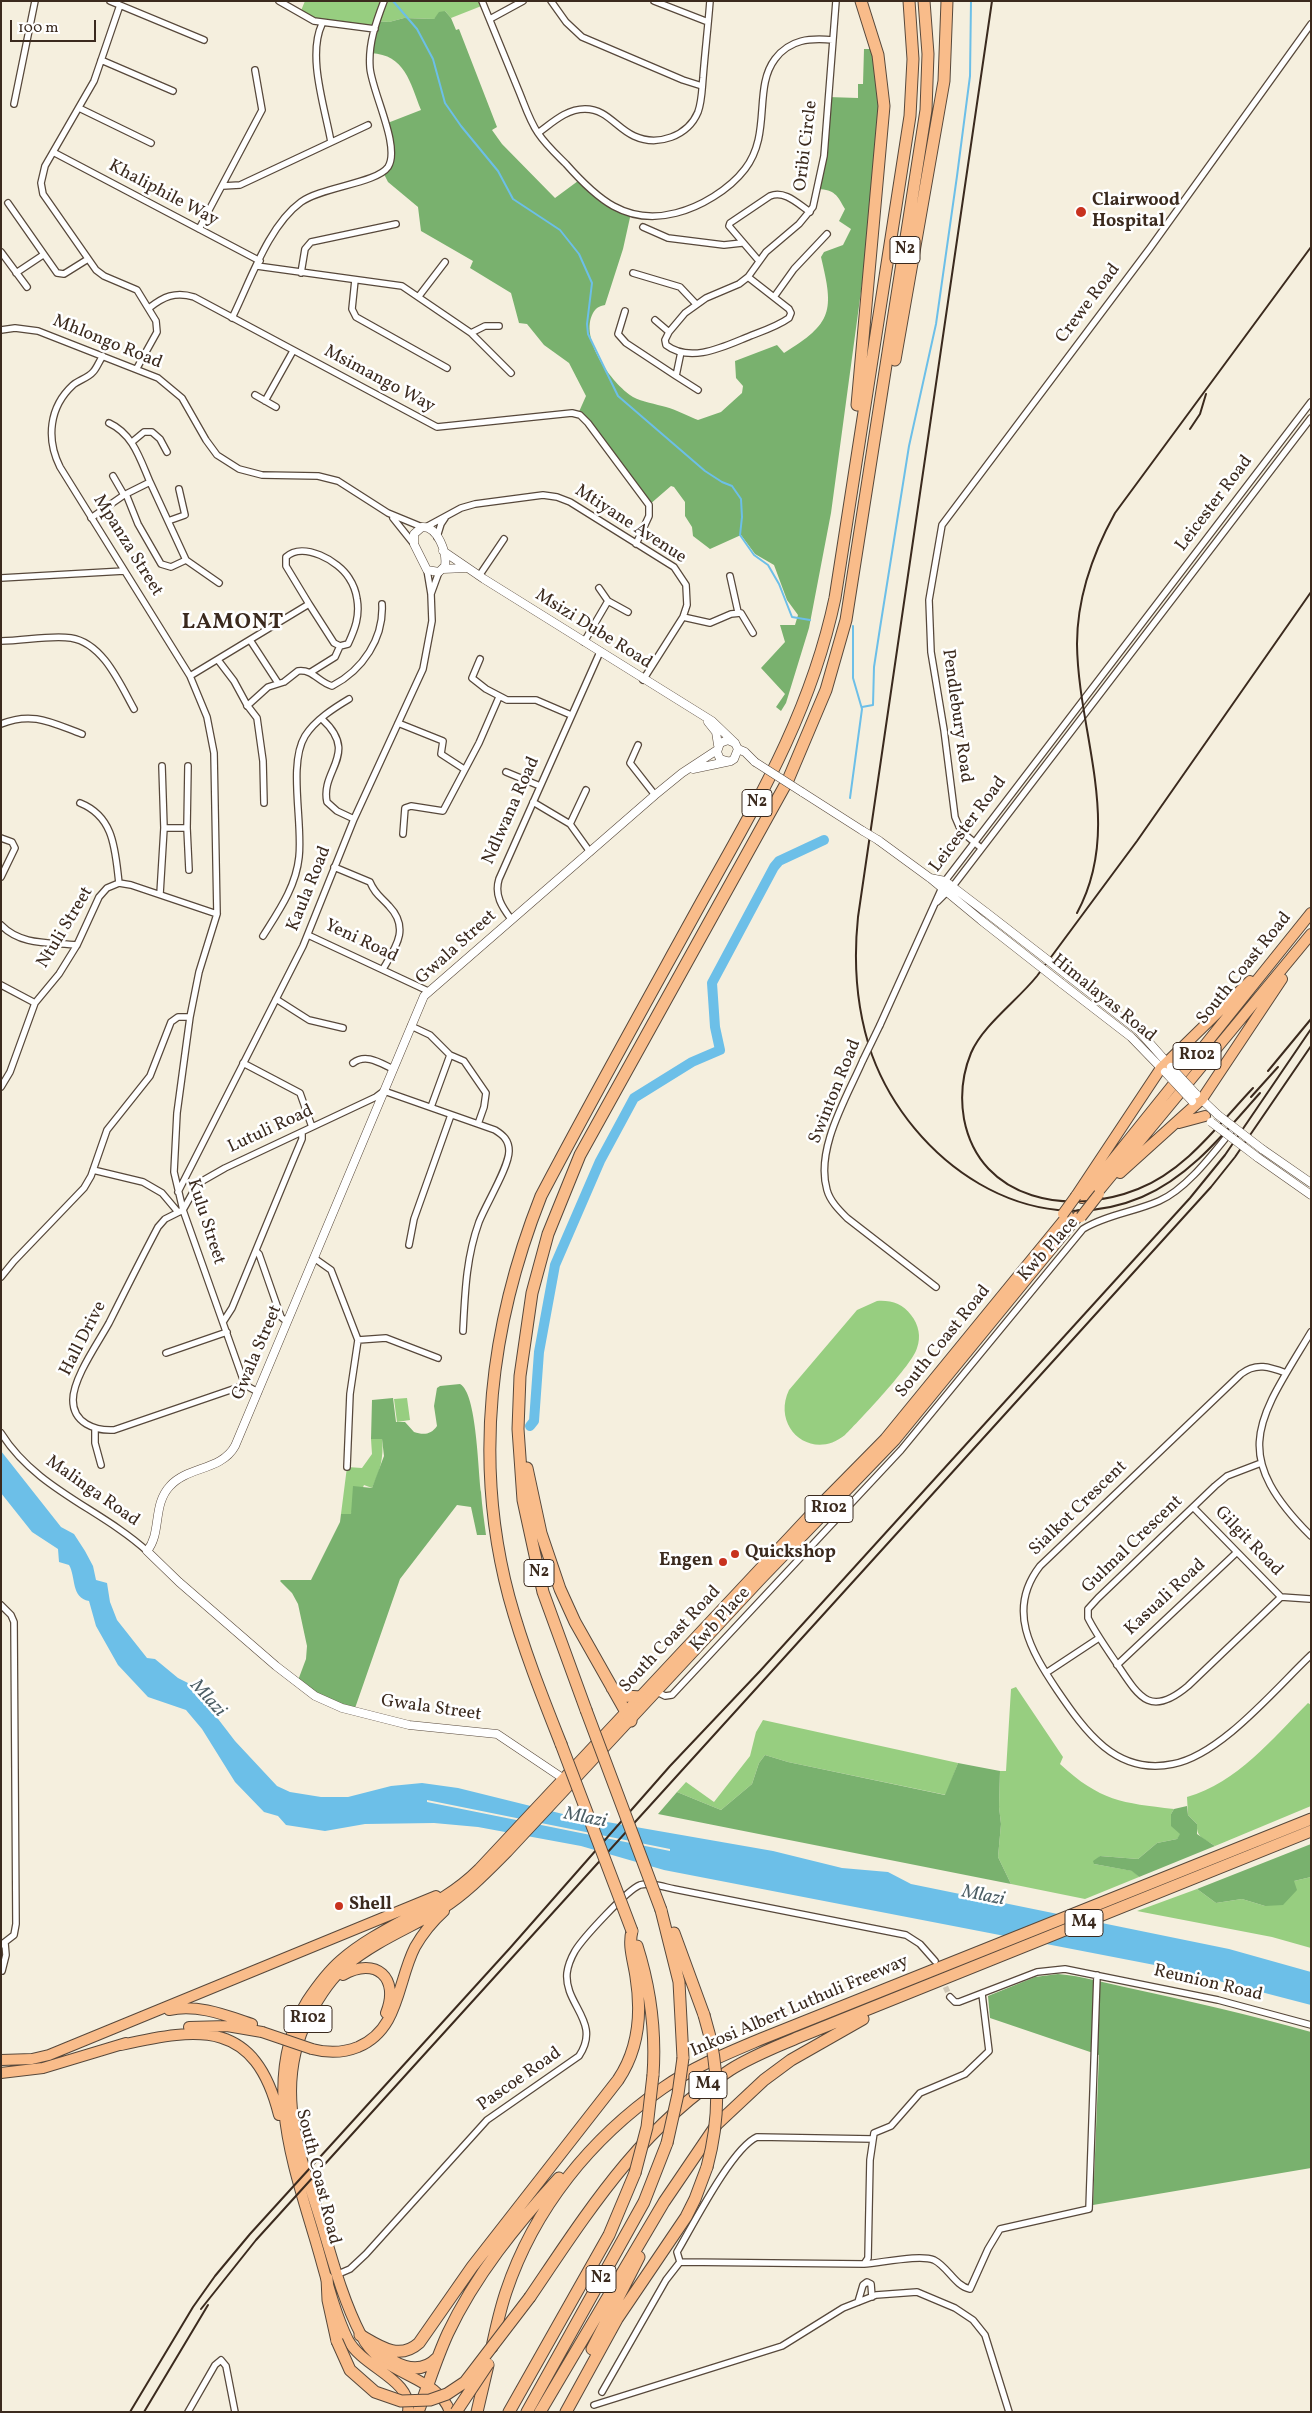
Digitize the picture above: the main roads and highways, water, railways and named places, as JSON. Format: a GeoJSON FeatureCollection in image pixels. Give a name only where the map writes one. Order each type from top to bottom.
{"type":"FeatureCollection","features":[{"type":"Feature","properties":{"kind":"highway"},"geometry":{"type":"LineString","coordinates":[[847,517],[884,106],[878,55],[861,1]]}},
{"type":"Feature","properties":{"kind":"highway","name":"N2"},"geometry":{"type":"LineString","coordinates":[[509,2412],[609,2235],[636,2173],[647,2127],[653,2075],[651,2011],[646,1980],[632,1931],[519,1632],[502,1564],[494,1518],[489,1451],[491,1401],[496,1357],[509,1292],[522,1244],[541,1196],[561,1156],[755,806],[788,741],[812,683],[827,636],[910,116],[914,59],[909,1]]}},
{"type":"Feature","properties":{"kind":"highway","name":"N2"},"geometry":{"type":"LineString","coordinates":[[527,2412],[644,2202],[667,2143],[678,2094],[682,2058],[678,1982],[662,1910],[543,1592],[532,1546],[523,1500],[518,1429],[520,1376],[526,1325],[540,1262],[555,1213],[580,1155],[788,780],[826,690],[846,620],[926,110],[928,54],[924,1]]}},
{"type":"Feature","properties":{"kind":"highway"},"geometry":{"type":"LineString","coordinates":[[870,472],[880,443],[932,158],[944,81],[947,1]]}},
{"type":"Feature","properties":{"kind":"highway"},"geometry":{"type":"LineString","coordinates":[[518,1429],[535,1510],[550,1565],[575,1622],[628,1717]]}},
{"type":"Feature","properties":{"kind":"highway"},"geometry":{"type":"LineString","coordinates":[[610,1687],[625,1696],[641,1697]]}},
{"type":"Feature","properties":{"kind":"highway","name":"Inkosi Albert Luthuli Freeway"},"geometry":{"type":"LineString","coordinates":[[530,2297],[626,2160],[682,2106],[703,2088],[732,2069],[765,2051],[1311,1819]]}},
{"type":"Feature","properties":{"kind":"highway","name":"Inkosi Albert Luthuli Freeway"},"geometry":{"type":"LineString","coordinates":[[477,2412],[500,2310],[521,2254],[552,2198],[590,2150],[625,2116],[664,2087],[752,2043],[958,1968],[1206,1874],[1311,1831]]}},
{"type":"Feature","properties":{"kind":"highway"},"geometry":{"type":"LineString","coordinates":[[566,2412],[618,2319],[686,2217],[701,2184],[713,2143],[718,2090],[713,2048],[704,2016],[675,1935],[662,1910]]}},
{"type":"Feature","properties":{"kind":"highway"},"geometry":{"type":"LineString","coordinates":[[362,2338],[390,2351],[403,2352],[416,2346],[472,2267],[618,2080],[628,2064],[637,2038],[639,2016],[637,1979],[630,1940],[632,1931]]}},
{"type":"Feature","properties":{"kind":"highway"},"geometry":{"type":"LineString","coordinates":[[540,2412],[652,2222],[717,2124],[764,2080],[791,2060],[851,2024],[936,1987],[958,1968]]}},
{"type":"Feature","properties":{"kind":"highway"},"geometry":{"type":"LineString","coordinates":[[418,2412],[438,2355],[458,2314],[506,2240],[560,2178],[590,2150]]}},
{"type":"Feature","properties":{"kind":"highway"},"geometry":{"type":"LineString","coordinates":[[458,2314],[464,2295],[510,2219]]}},
{"type":"Feature","properties":{"kind":"highway"},"geometry":{"type":"LineString","coordinates":[[560,2412],[647,2241],[652,2222]]}},
{"type":"Feature","properties":{"kind":"highway"},"geometry":{"type":"LineString","coordinates":[[332,2277],[328,2300],[337,2341],[350,2370],[374,2392],[401,2401],[430,2400],[452,2391],[470,2376],[530,2297]]}},
{"type":"Feature","properties":{"kind":"highway"},"geometry":{"type":"LineString","coordinates":[[456,2412],[530,2297]]}},
{"type":"Feature","properties":{"kind":"highway"},"geometry":{"type":"LineString","coordinates":[[362,2338],[392,2362],[409,2368],[425,2366],[438,2355]]}},
{"type":"Feature","properties":{"kind":"main road","name":"South Coast Road"},"geometry":{"type":"LineString","coordinates":[[1079,1197],[1311,913]]}},
{"type":"Feature","properties":{"kind":"main road","name":"South Coast Road"},"geometry":{"type":"LineString","coordinates":[[450,2412],[441,2396],[427,2385],[381,2361],[362,2338],[332,2277],[299,2183],[287,2135],[282,2092],[283,2067],[287,2050],[303,2008],[319,1983],[341,1960],[375,1936],[450,1895],[498,1851],[560,1789],[628,1717],[641,1697],[812,1514],[885,1439],[1048,1240],[1098,1194],[1311,934]]}},
{"type":"Feature","properties":{"kind":"main road"},"geometry":{"type":"LineString","coordinates":[[1098,1194],[1172,1126],[1196,1100],[1292,964],[1298,949]]}},
{"type":"Feature","properties":{"kind":"main road"},"geometry":{"type":"LineString","coordinates":[[1073,1216],[1079,1197],[1166,1067],[1281,950]]}},
{"type":"Feature","properties":{"kind":"main road"},"geometry":{"type":"LineString","coordinates":[[1172,1126],[1208,1119]]}},
{"type":"Feature","properties":{"kind":"main road","name":"South Coast Road"},"geometry":{"type":"LineString","coordinates":[[560,1789],[564,1779],[628,1717],[657,1692],[895,1440],[1073,1216]]}},
{"type":"Feature","properties":{"kind":"main road","name":"South Coast Road"},"geometry":{"type":"LineString","coordinates":[[408,2412],[408,2399],[404,2389],[368,2364],[349,2341],[297,2145],[290,2088],[295,2054],[305,2025],[328,1985],[339,1972],[367,1950],[442,1909],[472,1887],[498,1851]]}},
{"type":"Feature","properties":{"kind":"main road"},"geometry":{"type":"LineString","coordinates":[[4,2059],[49,2055],[339,1934],[432,1898],[461,1882],[498,1851]]}},
{"type":"Feature","properties":{"kind":"main road"},"geometry":{"type":"LineString","coordinates":[[146,2015],[172,2009],[196,2009],[216,2012],[324,2052],[350,2050],[377,2036],[394,2009],[407,1966],[416,1946],[436,1919],[472,1887]]}},
{"type":"Feature","properties":{"kind":"main road"},"geometry":{"type":"LineString","coordinates":[[313,2047],[346,2048],[368,2038],[378,2028],[389,2004],[391,1988],[382,1973],[374,1968],[364,1966],[352,1969],[328,1985]]}},
{"type":"Feature","properties":{"kind":"main road"},"geometry":{"type":"LineString","coordinates":[[1,2073],[43,2068],[160,2033],[192,2026],[227,2026],[264,2030]]}},
{"type":"Feature","properties":{"kind":"main road"},"geometry":{"type":"LineString","coordinates":[[121,2045],[162,2036],[199,2032],[214,2035],[237,2045],[261,2067],[268,2079],[299,2183]]}},
{"type":"Feature","properties":{"kind":"water","name":"Mlazi"},"geometry":{"type":"Polygon","coordinates":[[[1,1451],[61,1527],[74,1534],[93,1566],[96,1580],[107,1583],[110,1602],[117,1620],[147,1658],[155,1659],[178,1678],[192,1685],[235,1741],[277,1786],[290,1792],[321,1797],[348,1797],[391,1786],[422,1783],[458,1788],[567,1815],[773,1851],[842,1868],[888,1872],[911,1884],[1229,1949],[1311,1972],[1311,2005],[1165,1967],[664,1870],[581,1846],[478,1827],[434,1823],[365,1824],[325,1831],[286,1825],[278,1816],[264,1812],[235,1782],[202,1729],[186,1710],[148,1697],[118,1665],[96,1626],[89,1601],[79,1596],[69,1565],[59,1562],[58,1549],[32,1532],[1,1493],[1,1451]],[[427,1800],[427,1802],[670,1851],[670,1849],[427,1800]]]}},
{"type":"Feature","properties":{"kind":"waterway"},"geometry":{"type":"LineString","coordinates":[[393,1],[417,29],[433,59],[445,103],[461,126],[498,171],[513,199],[560,230],[579,254],[592,283],[587,324],[588,334],[618,396],[705,471],[732,486],[741,499],[740,535],[754,555],[768,565],[779,584],[792,617],[810,620]]}},
{"type":"Feature","properties":{"kind":"waterway"},"geometry":{"type":"LineString","coordinates":[[862,707],[873,705],[874,667],[909,446],[936,324],[970,76],[971,1]]}},
{"type":"Feature","properties":{"kind":"waterway"},"geometry":{"type":"LineString","coordinates":[[850,798],[862,709],[853,678],[853,626]]}},
{"type":"Feature","properties":{"kind":"waterway"},"geometry":{"type":"LineString","coordinates":[[530,1426],[534,1421],[539,1352],[555,1265],[600,1161],[634,1098],[692,1062],[720,1050],[715,1027],[712,983],[774,867],[779,861],[824,840]]}},
{"type":"Feature","properties":{"kind":"tunnel"},"geometry":{"type":"LineString","coordinates":[[942,1979],[950,1997]]}},
{"type":"Feature","properties":{"kind":"railway"},"geometry":{"type":"LineString","coordinates":[[992,1],[858,917],[856,970],[862,1021],[872,1055],[890,1094],[915,1129],[945,1159],[979,1184],[1017,1201],[1058,1210],[1100,1209],[1142,1197],[1160,1188],[1192,1165],[1206,1152],[1260,1093]]}},
{"type":"Feature","properties":{"kind":"railway"},"geometry":{"type":"LineString","coordinates":[[1077,913],[1091,880],[1097,847],[1098,814],[1095,780],[1079,678],[1077,644],[1083,592],[1093,560],[1115,513],[1311,247]]}},
{"type":"Feature","properties":{"kind":"railway"},"geometry":{"type":"LineString","coordinates":[[1190,429],[1200,414],[1206,394]]}},
{"type":"Feature","properties":{"kind":"railway"},"geometry":{"type":"LineString","coordinates":[[1253,1088],[1200,1145],[1155,1181],[1138,1189],[1112,1197],[1085,1201],[1058,1201],[1032,1195],[1008,1185],[989,1169],[973,1147],[964,1119],[962,1102],[966,1069],[976,1043],[992,1023],[1037,976],[1137,841],[1311,592]]}},
{"type":"Feature","properties":{"kind":"railway"},"geometry":{"type":"LineString","coordinates":[[1268,1071],[1311,1019]]}},
{"type":"Feature","properties":{"kind":"railway"},"geometry":{"type":"LineString","coordinates":[[130,2412],[193,2307],[215,2276],[250,2234],[510,1948],[670,1766],[760,1671],[1190,1198],[1225,1155],[1311,1029]]}},
{"type":"Feature","properties":{"kind":"railway"},"geometry":{"type":"LineString","coordinates":[[201,2309],[256,2240],[1211,1187],[1235,1157],[1311,1046]]}},
{"type":"Feature","properties":{"kind":"railway"},"geometry":{"type":"LineString","coordinates":[[1251,1097],[1278,1067]]}},
{"type":"Feature","properties":{"kind":"railway"},"geometry":{"type":"LineString","coordinates":[[144,2412],[208,2305]]}},
{"type":"Feature","properties":{"kind":"place","name":"Clairwood Hospital"},"geometry":{"type":"Point","coordinates":[1081,212]}},
{"type":"Feature","properties":{"kind":"place","name":"Quickshop"},"geometry":{"type":"Point","coordinates":[735,1554]}},
{"type":"Feature","properties":{"kind":"place","name":"Engen"},"geometry":{"type":"Point","coordinates":[723,1562]}},
{"type":"Feature","properties":{"kind":"place","name":"Shell"},"geometry":{"type":"Point","coordinates":[339,1906]}},
{"type":"Feature","properties":{"kind":"district","name":"LAMONT"},"geometry":{"type":"Point","coordinates":[233,624]}}]}
